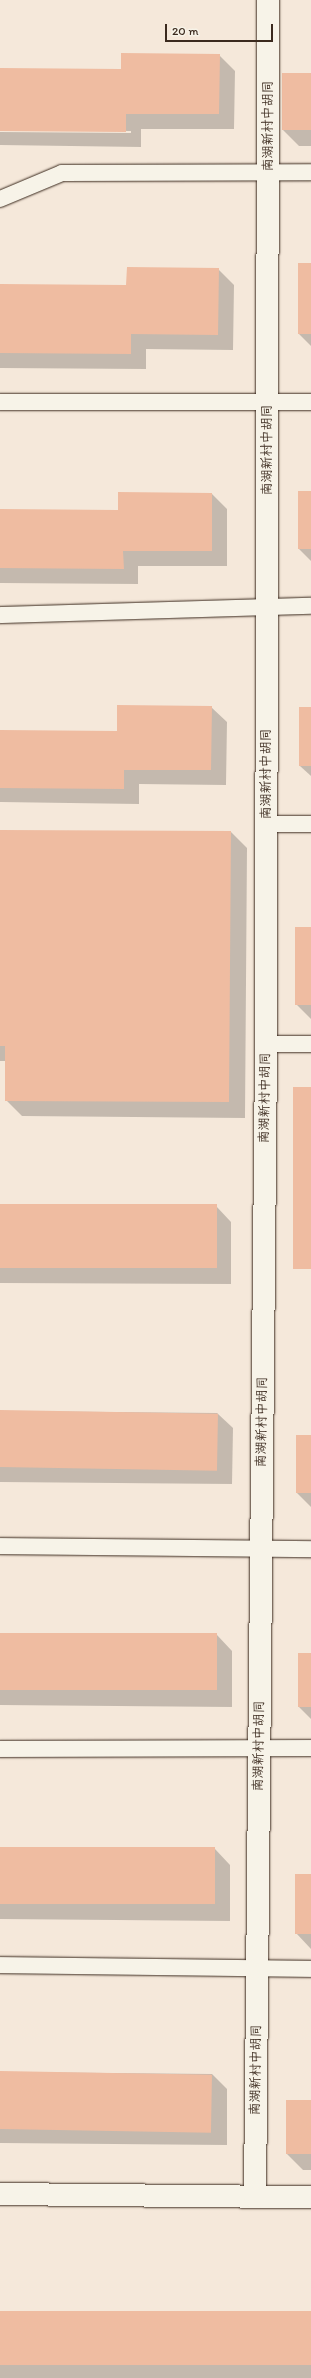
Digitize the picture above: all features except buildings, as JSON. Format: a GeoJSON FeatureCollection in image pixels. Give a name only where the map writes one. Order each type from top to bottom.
{"type":"FeatureCollection","features":[{"type":"Feature","properties":{"kind":"street","name":"南湖新村中胡同"},"geometry":{"type":"LineString","coordinates":[[255,2197],[266,1044],[268,0]]}},
{"type":"Feature","properties":{"kind":"street"},"geometry":{"type":"LineString","coordinates":[[0,2194],[311,2198]]}},
{"type":"Feature","properties":{"kind":"lane"},"geometry":{"type":"LineString","coordinates":[[0,199],[62,173],[311,172]]}},
{"type":"Feature","properties":{"kind":"lane"},"geometry":{"type":"LineString","coordinates":[[0,402],[311,402]]}},
{"type":"Feature","properties":{"kind":"lane"},"geometry":{"type":"LineString","coordinates":[[0,614],[311,606]]}},
{"type":"Feature","properties":{"kind":"lane"},"geometry":{"type":"LineString","coordinates":[[266,824],[311,824]]}},
{"type":"Feature","properties":{"kind":"lane"},"geometry":{"type":"LineString","coordinates":[[266,1044],[311,1044]]}},
{"type":"Feature","properties":{"kind":"lane"},"geometry":{"type":"LineString","coordinates":[[0,1546],[311,1548]]}},
{"type":"Feature","properties":{"kind":"lane"},"geometry":{"type":"LineString","coordinates":[[0,1749],[311,1748]]}},
{"type":"Feature","properties":{"kind":"lane"},"geometry":{"type":"LineString","coordinates":[[0,1965],[311,1969]]}}]}
